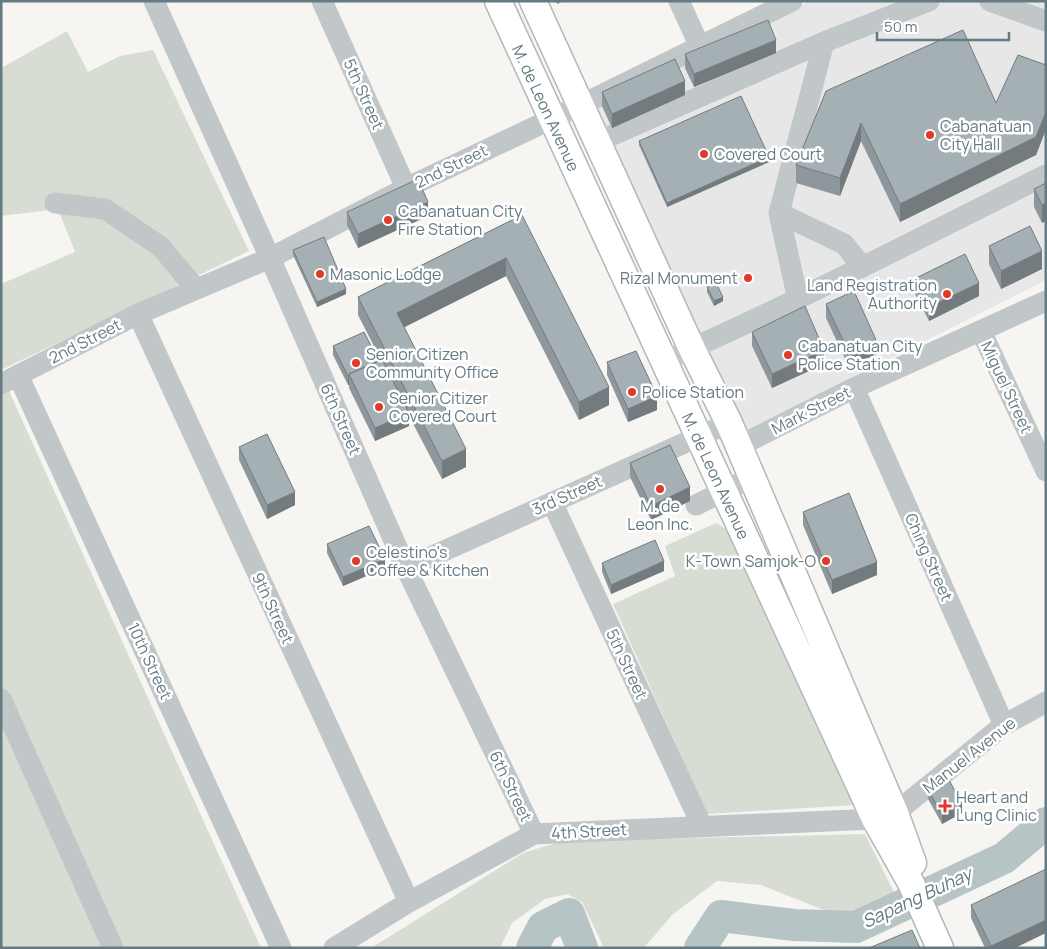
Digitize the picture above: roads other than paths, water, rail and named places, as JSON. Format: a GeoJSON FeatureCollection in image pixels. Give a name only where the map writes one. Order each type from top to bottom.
{"type":"FeatureCollection","features":[{"type":"Feature","properties":{"kind":"main road","name":"M. de Leon Avenue"},"geometry":{"type":"LineString","coordinates":[[498,1],[724,492],[885,816],[931,916],[940,948]]}},
{"type":"Feature","properties":{"kind":"main road","name":"M. de Leon Avenue"},"geometry":{"type":"LineString","coordinates":[[533,1],[753,477],[885,816]]}},
{"type":"Feature","properties":{"kind":"main road","name":"M. de Leon Avenue"},"geometry":{"type":"LineString","coordinates":[[931,916],[955,948]]}},
{"type":"Feature","properties":{"kind":"street","name":"6th Street"},"geometry":{"type":"LineString","coordinates":[[154,1],[270,258],[406,568],[534,834]]}},
{"type":"Feature","properties":{"kind":"street","name":"5th Street"},"geometry":{"type":"LineString","coordinates":[[322,1],[406,188]]}},
{"type":"Feature","properties":{"kind":"street"},"geometry":{"type":"LineString","coordinates":[[679,1],[700,47]]}},
{"type":"Feature","properties":{"kind":"street","name":"2nd Street"},"geometry":{"type":"LineString","coordinates":[[10,379],[138,314],[270,258],[406,188],[581,105],[792,1]]}},
{"type":"Feature","properties":{"kind":"street"},"geometry":{"type":"LineString","coordinates":[[597,142],[824,42],[929,1]]}},
{"type":"Feature","properties":{"kind":"street"},"geometry":{"type":"LineString","coordinates":[[990,1],[1046,21]]}},
{"type":"Feature","properties":{"kind":"street"},"geometry":{"type":"LineString","coordinates":[[798,300],[778,213],[824,42]]}},
{"type":"Feature","properties":{"kind":"street"},"geometry":{"type":"LineString","coordinates":[[664,361],[798,300],[862,266],[1046,175]]}},
{"type":"Feature","properties":{"kind":"street"},"geometry":{"type":"LineString","coordinates":[[55,203],[105,209],[161,246],[196,290]]}},
{"type":"Feature","properties":{"kind":"street"},"geometry":{"type":"LineString","coordinates":[[778,213],[844,244],[862,266]]}},
{"type":"Feature","properties":{"kind":"street","name":"Mark Street"},"geometry":{"type":"LineString","coordinates":[[734,434],[854,388],[1046,301]]}},
{"type":"Feature","properties":{"kind":"street","name":"9th Street"},"geometry":{"type":"LineString","coordinates":[[138,314],[409,902]]}},
{"type":"Feature","properties":{"kind":"street","name":"Miguel Street"},"geometry":{"type":"LineString","coordinates":[[980,331],[1046,471]]}},
{"type":"Feature","properties":{"kind":"street","name":"10th Street"},"geometry":{"type":"LineString","coordinates":[[10,379],[281,948]]}},
{"type":"Feature","properties":{"kind":"street","name":"Ching Street"},"geometry":{"type":"LineString","coordinates":[[854,388],[1004,725]]}},
{"type":"Feature","properties":{"kind":"street","name":"3rd Street"},"geometry":{"type":"LineString","coordinates":[[406,568],[698,436],[734,434]]}},
{"type":"Feature","properties":{"kind":"street"},"geometry":{"type":"LineString","coordinates":[[696,505],[753,477]]}},
{"type":"Feature","properties":{"kind":"street","name":"5th Street"},"geometry":{"type":"LineString","coordinates":[[552,502],[702,826]]}},
{"type":"Feature","properties":{"kind":"street"},"geometry":{"type":"LineString","coordinates":[[1,700],[113,948]]}},
{"type":"Feature","properties":{"kind":"street","name":"Manuel Avenue"},"geometry":{"type":"LineString","coordinates":[[885,816],[1004,725],[1046,702]]}},
{"type":"Feature","properties":{"kind":"street","name":"4th Street"},"geometry":{"type":"LineString","coordinates":[[334,948],[409,902],[534,834],[885,816]]}},
{"type":"Feature","properties":{"kind":"waterway","name":"Sapang Buhay"},"geometry":{"type":"LineString","coordinates":[[700,948],[721,916],[794,925],[856,927],[1004,858],[1046,823]]}},
{"type":"Feature","properties":{"kind":"waterway","name":"Sapang Buhay"},"geometry":{"type":"LineString","coordinates":[[532,948],[543,927],[569,914],[582,948]]}},
{"type":"Feature","properties":{"kind":"place","name":"Cabanatuan City Hall"},"geometry":{"type":"Point","coordinates":[930,135]}},
{"type":"Feature","properties":{"kind":"place","name":"Covered Court"},"geometry":{"type":"Point","coordinates":[704,154]}},
{"type":"Feature","properties":{"kind":"place","name":"Cabanatuan City Fire Station"},"geometry":{"type":"Point","coordinates":[388,220]}},
{"type":"Feature","properties":{"kind":"place","name":"Masonic Lodge"},"geometry":{"type":"Point","coordinates":[320,274]}},
{"type":"Feature","properties":{"kind":"place","name":"Rizal Monument"},"geometry":{"type":"Point","coordinates":[748,278]}},
{"type":"Feature","properties":{"kind":"place","name":"Land Registration Authority"},"geometry":{"type":"Point","coordinates":[947,294]}},
{"type":"Feature","properties":{"kind":"place","name":"Cabanatuan City Police Station"},"geometry":{"type":"Point","coordinates":[788,355]}},
{"type":"Feature","properties":{"kind":"place","name":"Senior Citizen Community Office"},"geometry":{"type":"Point","coordinates":[356,363]}},
{"type":"Feature","properties":{"kind":"place","name":"Police Station"},"geometry":{"type":"Point","coordinates":[632,392]}},
{"type":"Feature","properties":{"kind":"place","name":"Senior Citizer Covered Court"},"geometry":{"type":"Point","coordinates":[379,407]}},
{"type":"Feature","properties":{"kind":"place","name":"M. de Leon Inc."},"geometry":{"type":"Point","coordinates":[660,489]}},
{"type":"Feature","properties":{"kind":"place","name":"Celestino's Coffee & Kitchen"},"geometry":{"type":"Point","coordinates":[356,561]}},
{"type":"Feature","properties":{"kind":"place","name":"K-Town Samjok-O"},"geometry":{"type":"Point","coordinates":[826,561]}},
{"type":"Feature","properties":{"kind":"place","name":"Heart and Lung Clinic"},"geometry":{"type":"Point","coordinates":[945,806]}}]}
